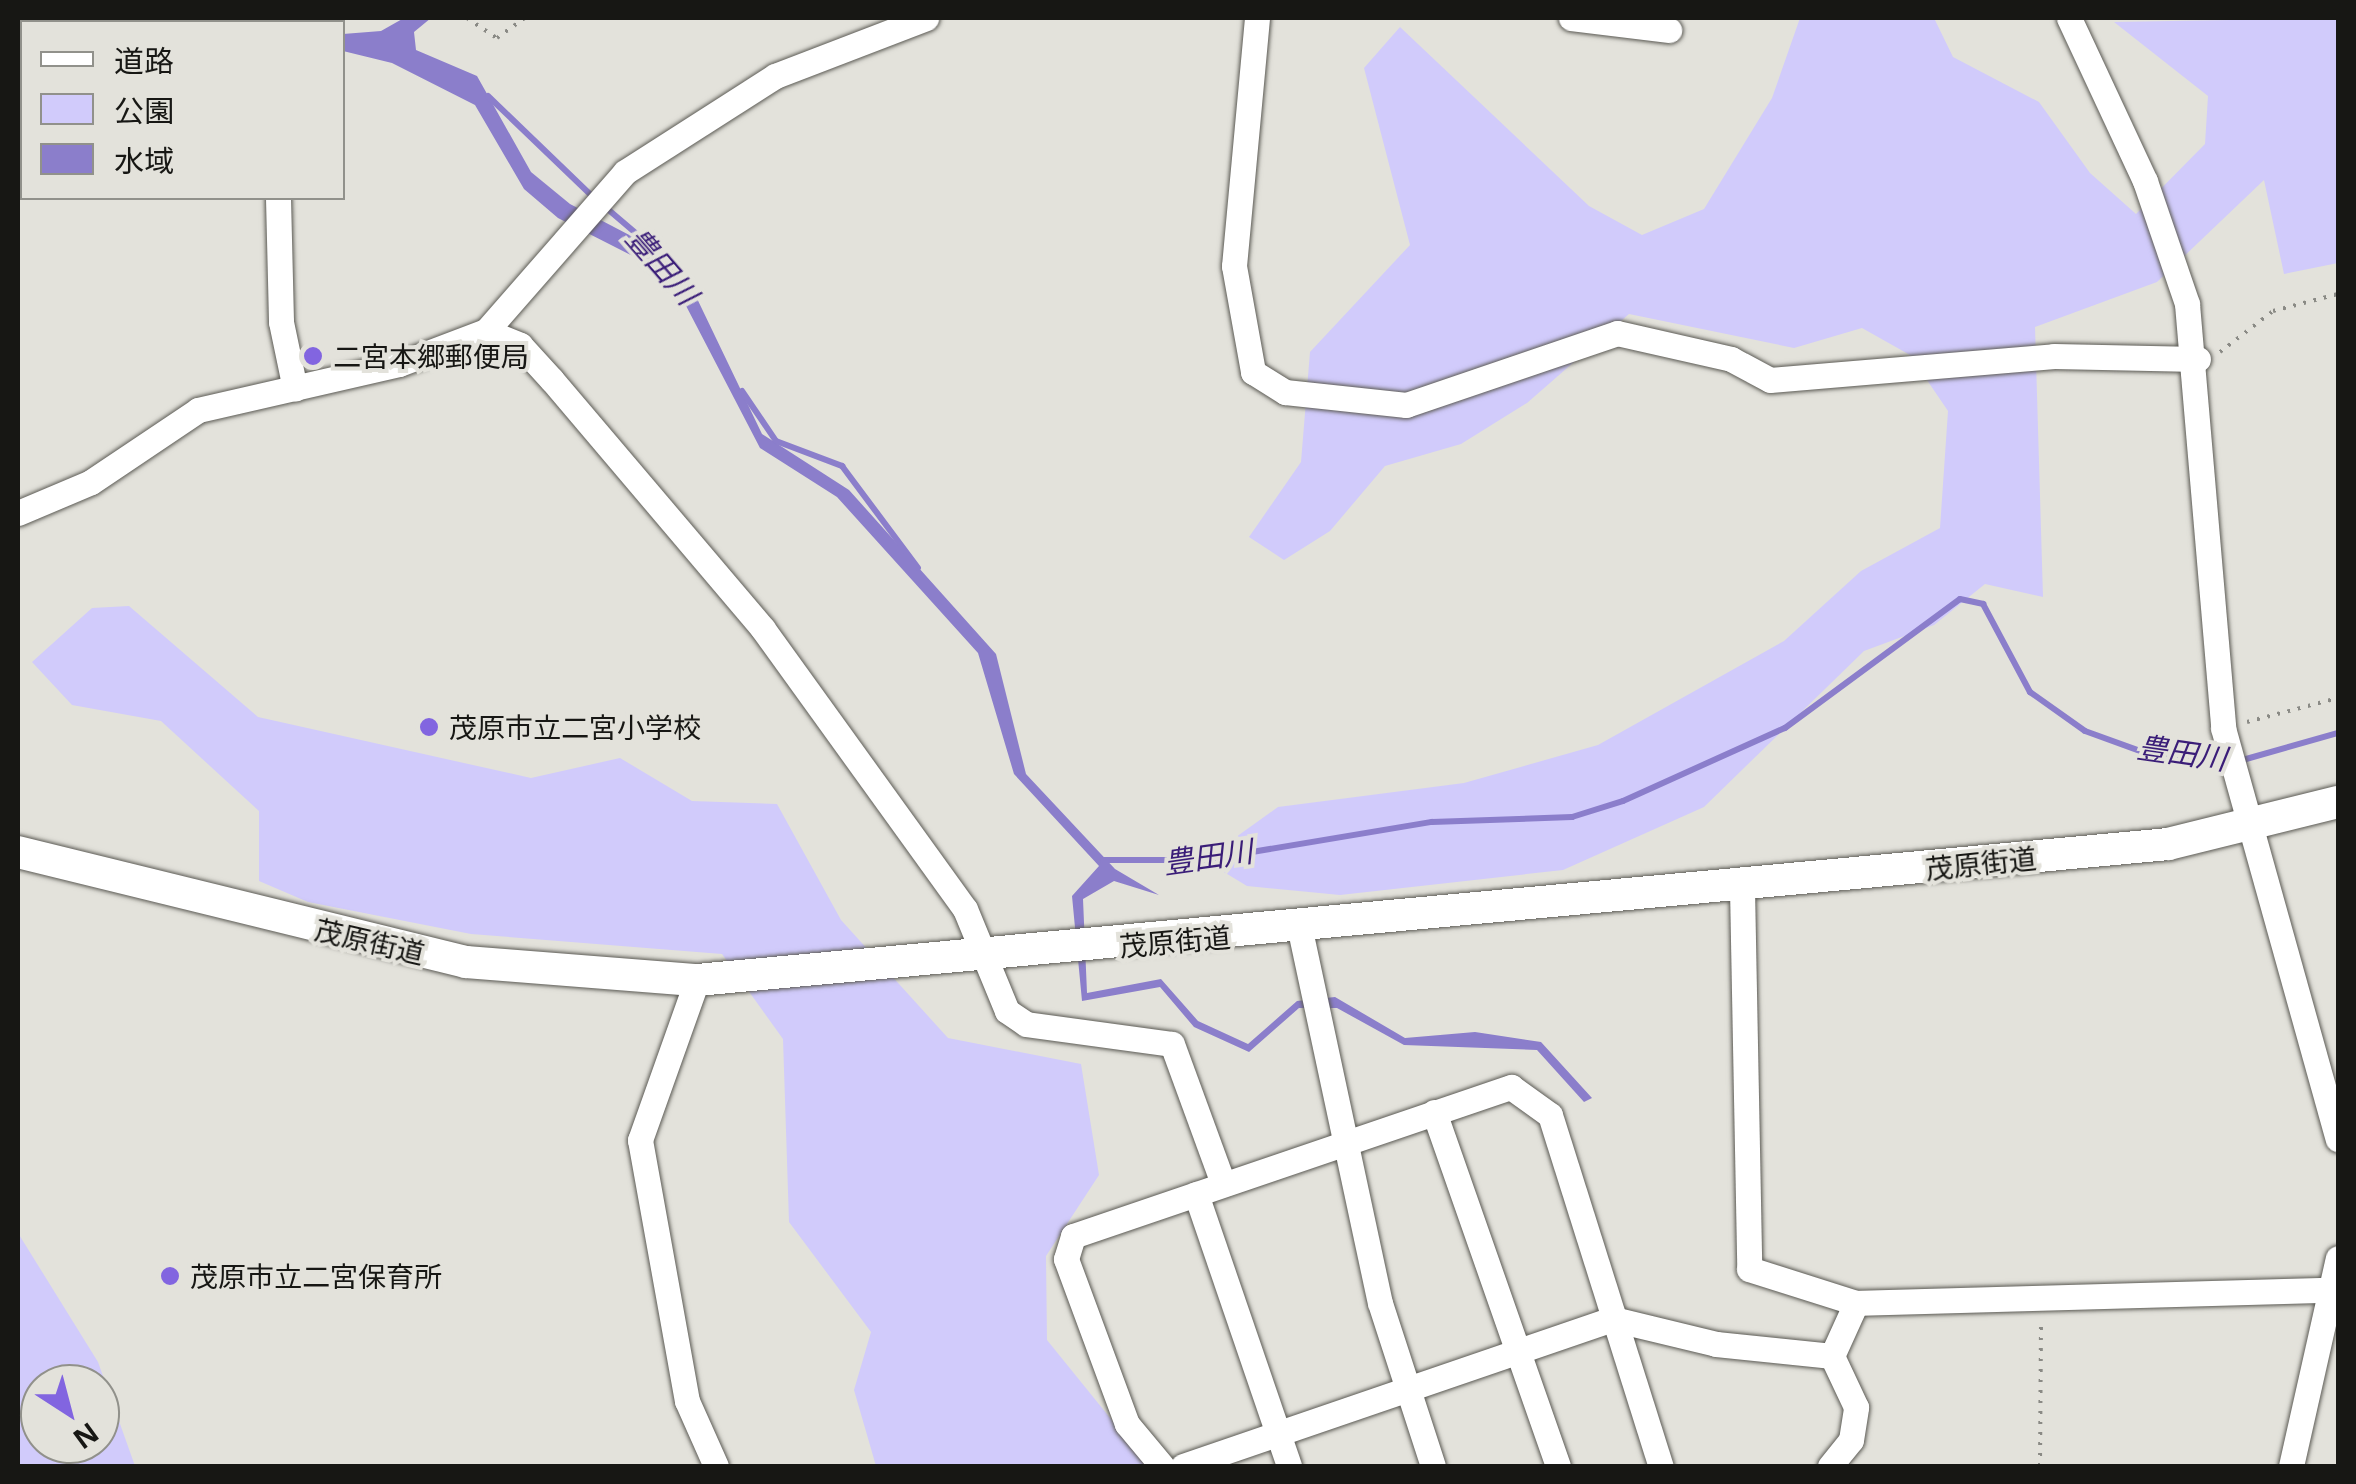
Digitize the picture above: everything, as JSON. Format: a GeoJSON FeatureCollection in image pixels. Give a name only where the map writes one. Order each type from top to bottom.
{"type":"FeatureCollection","features":[{"type":"Feature","properties":{"kind":"main road","name":"茂原街道"},"geometry":{"type":"LineString","coordinates":[[18,852],[466,962],[696,980],[1300,930],[2168,844],[2338,802]]}},
{"type":"Feature","properties":{"kind":"street"},"geometry":{"type":"LineString","coordinates":[[18,513],[91,482],[198,410],[295,389],[486,330],[641,161],[775,76],[926,18]]}},
{"type":"Feature","properties":{"kind":"street"},"geometry":{"type":"LineString","coordinates":[[1257,18],[1234,266],[1253,372],[1285,392],[1406,406],[1616,333],[1732,358],[1770,380],[2054,356],[2198,359]]}},
{"type":"Feature","properties":{"kind":"street"},"geometry":{"type":"LineString","coordinates":[[1571,18],[1669,30]]}},
{"type":"Feature","properties":{"kind":"street"},"geometry":{"type":"LineString","coordinates":[[2069,18],[2166,234],[2198,359],[2223,728],[2245,826],[2338,1140]]}},
{"type":"Feature","properties":{"kind":"street"},"geometry":{"type":"LineString","coordinates":[[278,200],[281,322],[295,389]]}},
{"type":"Feature","properties":{"kind":"street"},"geometry":{"type":"LineString","coordinates":[[486,330],[520,345],[763,629],[940,871],[1016,1021],[1172,1044],[1223,1184]]}},
{"type":"Feature","properties":{"kind":"street"},"geometry":{"type":"LineString","coordinates":[[1742,888],[1749,1269],[1856,1303],[2334,1290]]}},
{"type":"Feature","properties":{"kind":"street"},"geometry":{"type":"LineString","coordinates":[[1300,930],[1344,1142],[1407,1390],[1433,1466]]}},
{"type":"Feature","properties":{"kind":"street"},"geometry":{"type":"LineString","coordinates":[[696,980],[640,1140],[688,1402],[716,1466]]}},
{"type":"Feature","properties":{"kind":"street"},"geometry":{"type":"LineString","coordinates":[[1162,1466],[1127,1424],[1066,1259],[1073,1236],[1511,1087],[1550,1115],[1659,1466]]}},
{"type":"Feature","properties":{"kind":"street"},"geometry":{"type":"LineString","coordinates":[[1434,1112],[1558,1466]]}},
{"type":"Feature","properties":{"kind":"street"},"geometry":{"type":"LineString","coordinates":[[1196,1194],[1289,1466]]}},
{"type":"Feature","properties":{"kind":"street"},"geometry":{"type":"LineString","coordinates":[[2292,1466],[2334,1290],[2338,1258]]}},
{"type":"Feature","properties":{"kind":"street"},"geometry":{"type":"LineString","coordinates":[[1830,1466],[1851,1440],[1856,1407],[1832,1356],[1856,1303]]}},
{"type":"Feature","properties":{"kind":"street"},"geometry":{"type":"LineString","coordinates":[[1183,1466],[1613,1319],[1716,1344],[1832,1356]]}},
{"type":"Feature","properties":{"kind":"path"},"geometry":{"type":"LineString","coordinates":[[467,18],[497,38],[524,18]]}},
{"type":"Feature","properties":{"kind":"path"},"geometry":{"type":"LineString","coordinates":[[2198,359],[2272,311],[2338,294]]}},
{"type":"Feature","properties":{"kind":"path"},"geometry":{"type":"LineString","coordinates":[[2223,728],[2338,698]]}},
{"type":"Feature","properties":{"kind":"path"},"geometry":{"type":"LineString","coordinates":[[2040,1466],[2041,1295]]}},
{"type":"Feature","properties":{"kind":"green space"},"geometry":{"type":"Polygon","coordinates":[[[1800,18],[1934,18],[1953,57],[2039,102],[2090,173],[2136,214],[2205,144],[2208,96],[2114,22],[2338,18],[2338,263],[2284,274],[2264,180],[2157,282],[2035,327],[2043,597],[1985,584],[1934,625],[1864,651],[1704,807],[1563,870],[1340,895],[1247,886],[1204,860],[1278,807],[1464,783],[1598,745],[1784,641],[1861,571],[1940,528],[1948,411],[1910,355],[1862,328],[1794,348],[1629,314],[1527,403],[1461,444],[1385,466],[1330,531],[1284,560],[1249,537],[1301,462],[1310,352],[1410,245],[1364,68],[1400,27],[1589,206],[1642,235],[1704,209],[1772,98],[1800,18]]]}},
{"type":"Feature","properties":{"kind":"green space"},"geometry":{"type":"Polygon","coordinates":[[[129,606],[258,717],[531,778],[620,758],[692,801],[777,804],[841,920],[948,1038],[1081,1064],[1099,1175],[1046,1256],[1047,1340],[1149,1466],[876,1466],[854,1390],[871,1332],[789,1222],[783,1039],[722,954],[471,934],[308,902],[259,881],[259,811],[161,721],[72,705],[32,662],[92,608],[129,606]]]}},
{"type":"Feature","properties":{"kind":"green space"},"geometry":{"type":"Polygon","coordinates":[[[18,1233],[99,1364],[20,1364],[20,1464],[120,1464],[120,1424],[135,1466],[18,1466],[18,1233]]]}},
{"type":"Feature","properties":{"kind":"water"},"geometry":{"type":"Polygon","coordinates":[[[404,18],[431,18],[414,32],[416,50],[477,76],[531,172],[570,204],[679,261],[762,434],[849,490],[996,654],[1026,774],[1115,869],[1159,895],[1114,881],[1083,899],[1087,993],[1161,979],[1198,1021],[1248,1044],[1297,1001],[1335,997],[1405,1038],[1475,1032],[1541,1042],[1592,1098],[1584,1102],[1537,1050],[1404,1045],[1337,1008],[1299,1008],[1249,1052],[1194,1027],[1160,987],[1082,1001],[1072,896],[1099,866],[1014,774],[978,653],[837,497],[760,448],[670,275],[558,218],[524,189],[475,105],[392,63],[345,51],[345,34],[381,31],[404,18]]]}},
{"type":"Feature","properties":{"kind":"waterway","name":"豊田川"},"geometry":{"type":"LineString","coordinates":[[488,96],[594,198]]}},
{"type":"Feature","properties":{"kind":"waterway","name":"豊田川"},"geometry":{"type":"LineString","coordinates":[[604,206],[644,240]]}},
{"type":"Feature","properties":{"kind":"waterway","name":"豊田川"},"geometry":{"type":"LineString","coordinates":[[742,391],[776,441],[842,466],[918,568]]}},
{"type":"Feature","properties":{"kind":"waterway","name":"豊田川"},"geometry":{"type":"LineString","coordinates":[[1103,860],[1204,860],[1432,822],[1572,817],[1623,801],[1785,728],[1960,599],[1983,604],[2030,692],[2085,731],[2143,752],[2227,760]]}},
{"type":"Feature","properties":{"kind":"waterway","name":"豊田川"},"geometry":{"type":"LineString","coordinates":[[2239,761],[2338,733]]}},
{"type":"Feature","properties":{"kind":"place","name":"二宮本郷郵便局"},"geometry":{"type":"Point","coordinates":[313,356]}},
{"type":"Feature","properties":{"kind":"place","name":"茂原市立二宮小学校"},"geometry":{"type":"Point","coordinates":[429,727]}},
{"type":"Feature","properties":{"kind":"place","name":"茂原市立二宮保育所"},"geometry":{"type":"Point","coordinates":[170,1276]}}]}
